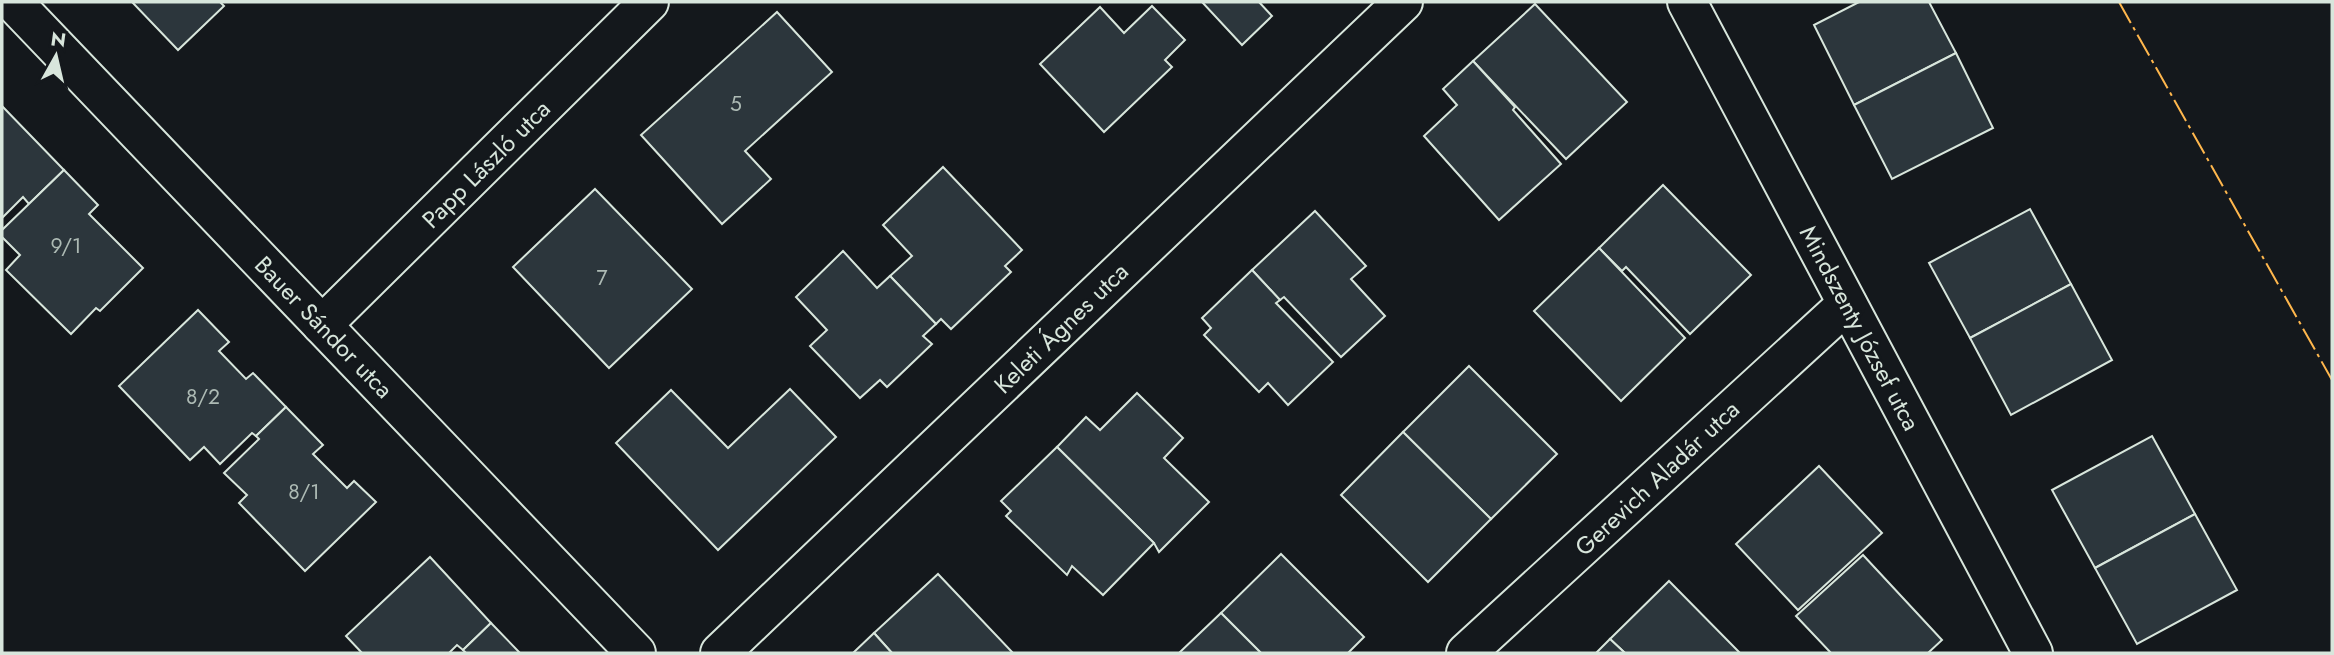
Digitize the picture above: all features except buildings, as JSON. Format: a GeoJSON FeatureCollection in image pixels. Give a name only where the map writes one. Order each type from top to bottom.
{"type":"FeatureCollection","features":[{"type":"Feature","properties":{"kind":"street","name":"Bauer Sándor utca"},"geometry":{"type":"LineString","coordinates":[[13,2],[636,653]]}},
{"type":"Feature","properties":{"kind":"street","name":"Papp László utca"},"geometry":{"type":"LineString","coordinates":[[322,325],[649,2]]}},
{"type":"Feature","properties":{"kind":"street","name":"Keleti Ágnes utca"},"geometry":{"type":"LineString","coordinates":[[720,653],[1403,2]]}},
{"type":"Feature","properties":{"kind":"street","name":"Mindszenty József utca"},"geometry":{"type":"LineString","coordinates":[[1687,2],[2033,653]]}},
{"type":"Feature","properties":{"kind":"street","name":"Gerevich Aladár utca"},"geometry":{"type":"LineString","coordinates":[[1466,653],[1847,304]]}},
{"type":"Feature","properties":{"kind":"power"},"geometry":{"type":"LineString","coordinates":[[2119,2],[2332,380]]}}]}
